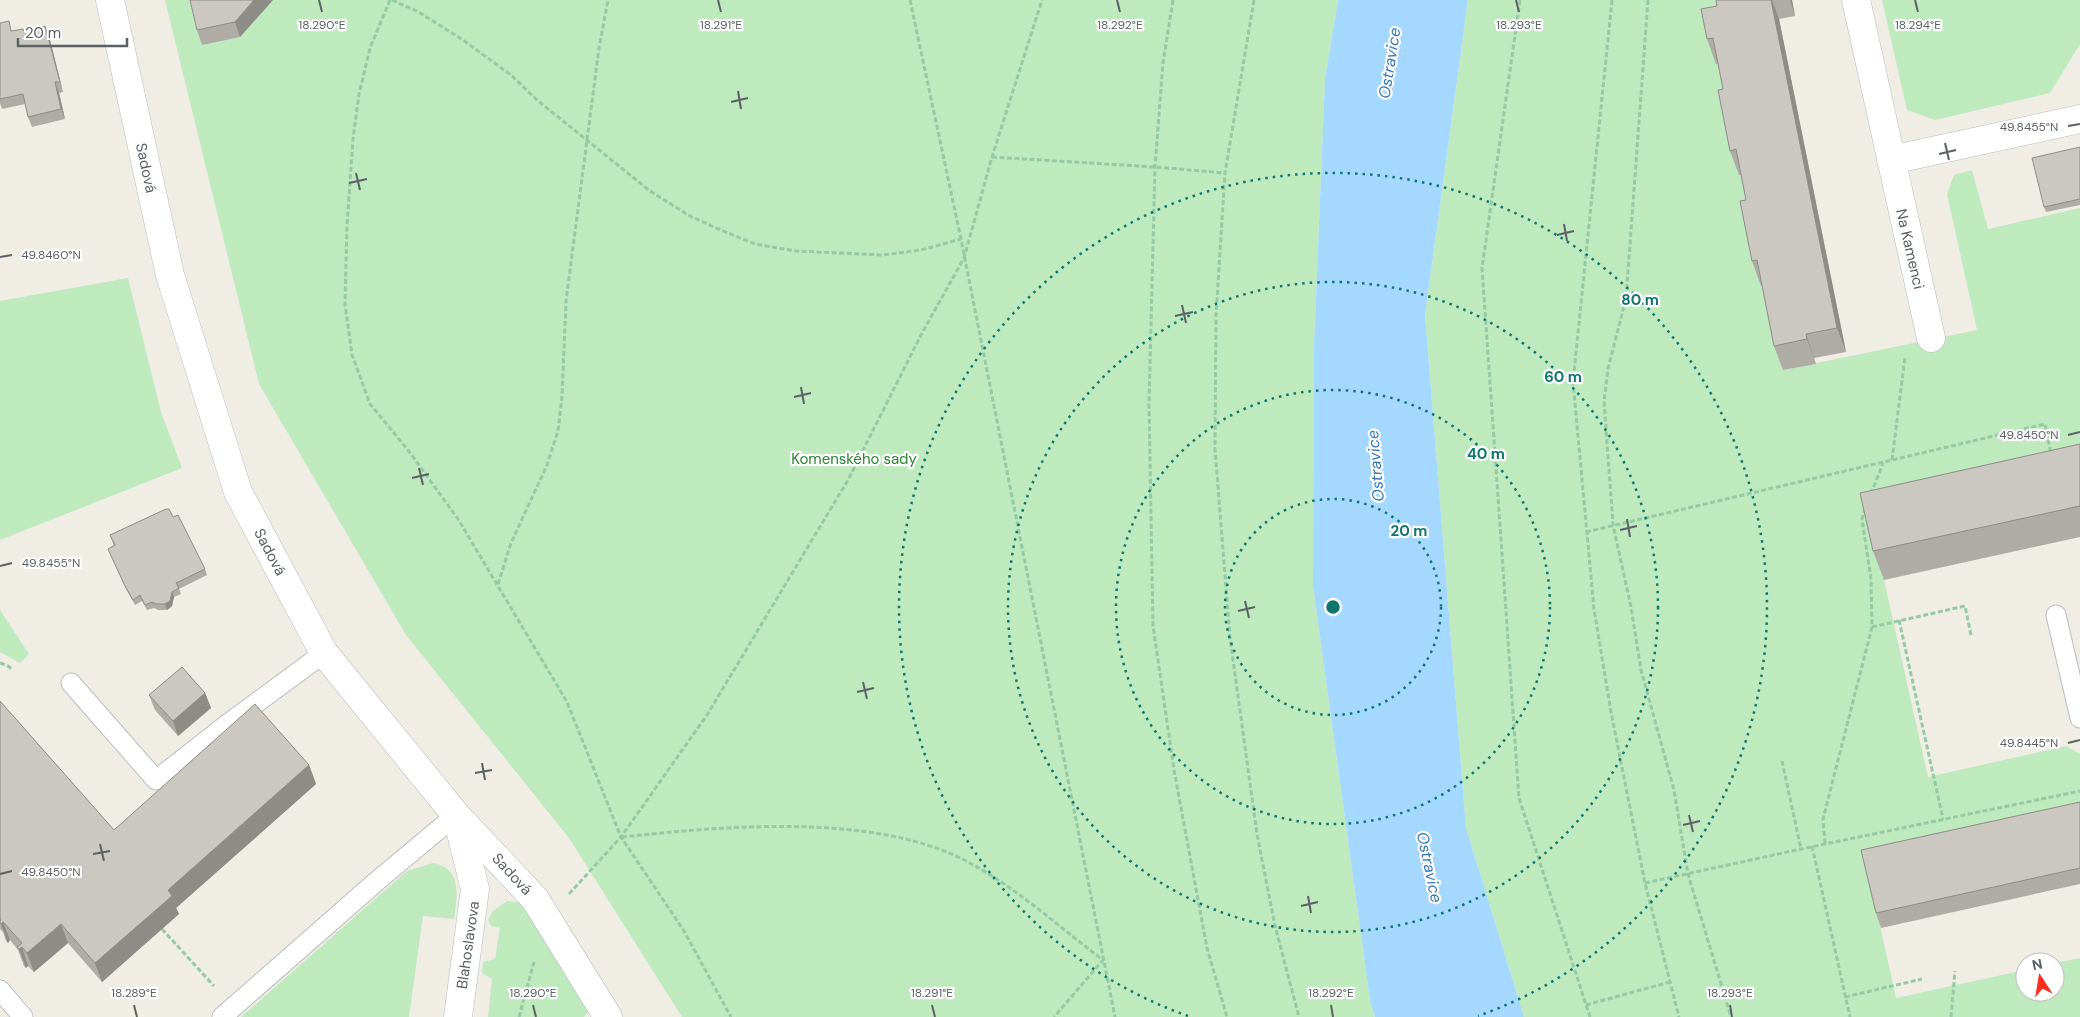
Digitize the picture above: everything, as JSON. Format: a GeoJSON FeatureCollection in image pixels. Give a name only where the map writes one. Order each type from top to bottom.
{"type":"FeatureCollection","features":[{"type":"Feature","properties":{"kind":"street","name":"Sadová"},"geometry":{"type":"LineString","coordinates":[[110,0],[170,276],[238,492],[324,653],[456,815],[535,898],[608,1017]]}},
{"type":"Feature","properties":{"kind":"street","name":"Na Kamenci"},"geometry":{"type":"LineString","coordinates":[[1856,0],[1931,338]]}},
{"type":"Feature","properties":{"kind":"street"},"geometry":{"type":"LineString","coordinates":[[1891,160],[2080,119]]}},
{"type":"Feature","properties":{"kind":"street","name":"Blahoslavova"},"geometry":{"type":"LineString","coordinates":[[456,815],[475,889],[458,1017]]}},
{"type":"Feature","properties":{"kind":"lane"},"geometry":{"type":"LineString","coordinates":[[2056,615],[2080,718]]}},
{"type":"Feature","properties":{"kind":"lane"},"geometry":{"type":"LineString","coordinates":[[71,683],[156,780],[324,653]]}},
{"type":"Feature","properties":{"kind":"lane"},"geometry":{"type":"LineString","coordinates":[[228,1012],[456,815]]}},
{"type":"Feature","properties":{"kind":"lane"},"geometry":{"type":"LineString","coordinates":[[0,990],[23,1017]]}},
{"type":"Feature","properties":{"kind":"path"},"geometry":{"type":"LineString","coordinates":[[732,1017],[684,931],[621,837],[567,702],[498,584],[458,519],[408,450],[370,404],[352,355],[345,304],[347,225],[353,139],[370,48],[391,0],[418,11],[511,75],[537,100],[650,191],[670,204],[716,228],[755,244],[796,251],[883,255],[921,250],[961,239]]}},
{"type":"Feature","properties":{"kind":"path"},"geometry":{"type":"LineString","coordinates":[[498,584],[511,543],[548,465],[558,431],[562,397],[566,301],[598,48],[608,0]]}},
{"type":"Feature","properties":{"kind":"path"},"geometry":{"type":"LineString","coordinates":[[910,0],[961,239],[1114,1017]]}},
{"type":"Feature","properties":{"kind":"path"},"geometry":{"type":"LineString","coordinates":[[621,837],[707,715],[783,590],[848,480],[922,333],[964,258],[992,158],[1042,0]]}},
{"type":"Feature","properties":{"kind":"path"},"geometry":{"type":"LineString","coordinates":[[1173,0],[1163,63],[1155,167],[1149,404],[1153,626],[1175,780],[1208,948],[1227,1017]]}},
{"type":"Feature","properties":{"kind":"path"},"geometry":{"type":"LineString","coordinates":[[1254,0],[1225,173],[1216,315],[1215,449],[1230,638],[1257,834],[1275,926],[1299,1017]]}},
{"type":"Feature","properties":{"kind":"path"},"geometry":{"type":"LineString","coordinates":[[1520,0],[1482,268],[1519,798],[1590,1017]]}},
{"type":"Feature","properties":{"kind":"path"},"geometry":{"type":"LineString","coordinates":[[1612,0],[1573,382],[1594,609],[1611,712],[1645,883],[1679,1017]]}},
{"type":"Feature","properties":{"kind":"path"},"geometry":{"type":"LineString","coordinates":[[1648,0],[1626,298],[1605,385],[1604,401],[1613,525],[1631,607],[1641,670],[1674,790],[1688,874],[1732,1017]]}},
{"type":"Feature","properties":{"kind":"path"},"geometry":{"type":"LineString","coordinates":[[992,158],[1225,173]]}},
{"type":"Feature","properties":{"kind":"path"},"geometry":{"type":"LineString","coordinates":[[1892,460],[1906,344],[1931,338]]}},
{"type":"Feature","properties":{"kind":"path"},"geometry":{"type":"LineString","coordinates":[[1586,532],[2045,424],[2053,459]]}},
{"type":"Feature","properties":{"kind":"path"},"geometry":{"type":"LineString","coordinates":[[1870,495],[1884,462]]}},
{"type":"Feature","properties":{"kind":"path"},"geometry":{"type":"LineString","coordinates":[[1825,843],[1823,819],[1872,627],[1871,579],[1862,519],[1867,503]]}},
{"type":"Feature","properties":{"kind":"path"},"geometry":{"type":"LineString","coordinates":[[1872,627],[1964,606],[1971,635]]}},
{"type":"Feature","properties":{"kind":"path"},"geometry":{"type":"LineString","coordinates":[[1899,620],[1943,819]]}},
{"type":"Feature","properties":{"kind":"path"},"geometry":{"type":"LineString","coordinates":[[0,663],[13,670]]}},
{"type":"Feature","properties":{"kind":"path"},"geometry":{"type":"LineString","coordinates":[[1782,761],[1801,848]]}},
{"type":"Feature","properties":{"kind":"path"},"geometry":{"type":"LineString","coordinates":[[1645,883],[1801,848],[2080,791]]}},
{"type":"Feature","properties":{"kind":"path"},"geometry":{"type":"LineString","coordinates":[[621,837],[731,827],[792,827],[862,831],[919,843],[966,861],[998,880],[1103,960]]}},
{"type":"Feature","properties":{"kind":"path"},"geometry":{"type":"LineString","coordinates":[[1812,846],[1850,1017]]}},
{"type":"Feature","properties":{"kind":"path"},"geometry":{"type":"LineString","coordinates":[[162,929],[228,1012]]}},
{"type":"Feature","properties":{"kind":"path"},"geometry":{"type":"LineString","coordinates":[[1054,1017],[1103,960]]}},
{"type":"Feature","properties":{"kind":"path"},"geometry":{"type":"LineString","coordinates":[[1950,1017],[1956,971]]}},
{"type":"Feature","properties":{"kind":"path"},"geometry":{"type":"LineString","coordinates":[[1845,997],[1922,979]]}},
{"type":"Feature","properties":{"kind":"path"},"geometry":{"type":"LineString","coordinates":[[1586,1004],[1670,982]]}},
{"type":"Feature","properties":{"kind":"green space","name":"Komenského sady"},"geometry":{"type":"Polygon","coordinates":[[[165,0],[1338,0],[1325,79],[1314,346],[1313,586],[1370,1000],[1375,1017],[682,1017],[569,838],[406,635],[259,384],[165,0]]]}},
{"type":"Feature","properties":{"kind":"green space"},"geometry":{"type":"Polygon","coordinates":[[[1468,0],[1721,0],[1716,64],[1722,63],[1739,175],[1745,174],[1761,285],[1766,285],[1783,370],[1977,330],[1947,194],[1954,175],[1972,170],[1988,229],[2080,208],[2080,476],[1884,580],[1928,777],[2066,746],[2080,754],[2080,818],[1867,866],[1896,998],[2015,972],[2015,1002],[2065,1002],[2065,961],[2080,958],[2080,1017],[1524,1017],[1466,828],[1425,315],[1468,0]]]}},
{"type":"Feature","properties":{"kind":"green space"},"geometry":{"type":"Polygon","coordinates":[[[1882,0],[2080,0],[2080,44],[2050,93],[1935,120],[1907,110],[1882,0]]]}},
{"type":"Feature","properties":{"kind":"green space"},"geometry":{"type":"Polygon","coordinates":[[[128,278],[161,412],[182,468],[0,540],[0,301],[128,278]]]}},
{"type":"Feature","properties":{"kind":"green space"},"geometry":{"type":"Polygon","coordinates":[[[0,610],[29,654],[20,663],[0,652],[0,610]]]}},
{"type":"Feature","properties":{"kind":"green space"},"geometry":{"type":"Polygon","coordinates":[[[433,863],[443,866],[454,877],[457,893],[454,919],[423,916],[409,1017],[241,1017],[407,871],[433,863]]]}},
{"type":"Feature","properties":{"kind":"green space"},"geometry":{"type":"Polygon","coordinates":[[[507,901],[523,903],[589,1011],[584,1017],[488,1017],[492,979],[482,973],[483,962],[495,959],[500,927],[491,926],[488,920],[493,911],[507,901]]]}},
{"type":"Feature","properties":{"kind":"water","name":"Ostravice"},"geometry":{"type":"Polygon","coordinates":[[[1338,0],[1468,0],[1425,315],[1466,828],[1524,1017],[1375,1017],[1370,1000],[1313,586],[1314,346],[1325,79],[1338,0]]]}},
{"type":"Feature","properties":{"kind":"building"},"geometry":{"type":"Polygon","coordinates":[[[190,0],[254,0],[235,22],[197,30],[190,0]]]}},
{"type":"Feature","properties":{"kind":"building"},"geometry":{"type":"Polygon","coordinates":[[[1716,0],[1771,0],[1837,328],[1806,334],[1807,339],[1774,346],[1757,260],[1752,261],[1740,201],[1746,200],[1736,149],[1730,151],[1718,90],[1723,89],[1713,38],[1707,39],[1701,9],[1717,6],[1716,0]]]}},
{"type":"Feature","properties":{"kind":"building"},"geometry":{"type":"Polygon","coordinates":[[[9,21],[11,31],[23,29],[24,31],[45,26],[60,82],[55,82],[61,109],[28,117],[23,94],[0,99],[0,23],[9,21]]]}},
{"type":"Feature","properties":{"kind":"building"},"geometry":{"type":"Polygon","coordinates":[[[2080,147],[2080,199],[2044,207],[2032,158],[2080,147]]]}},
{"type":"Feature","properties":{"kind":"building"},"geometry":{"type":"Polygon","coordinates":[[[2080,444],[2080,506],[1873,551],[1860,493],[2080,444]]]}},
{"type":"Feature","properties":{"kind":"building"},"geometry":{"type":"Polygon","coordinates":[[[169,509],[173,517],[178,515],[205,569],[176,583],[179,588],[172,592],[170,601],[165,604],[152,602],[145,605],[140,595],[133,600],[124,584],[108,549],[115,545],[110,535],[169,509]]]}},
{"type":"Feature","properties":{"kind":"building"},"geometry":{"type":"Polygon","coordinates":[[[182,667],[205,693],[173,721],[149,695],[182,667]]]}},
{"type":"Feature","properties":{"kind":"building"},"geometry":{"type":"Polygon","coordinates":[[[0,701],[114,830],[255,704],[309,765],[168,890],[172,896],[95,963],[61,924],[27,953],[22,947],[19,949],[17,947],[22,943],[3,922],[0,923],[0,701]]]}},
{"type":"Feature","properties":{"kind":"building"},"geometry":{"type":"Polygon","coordinates":[[[2080,802],[2080,868],[1876,913],[1861,850],[2080,802]]]}}]}
